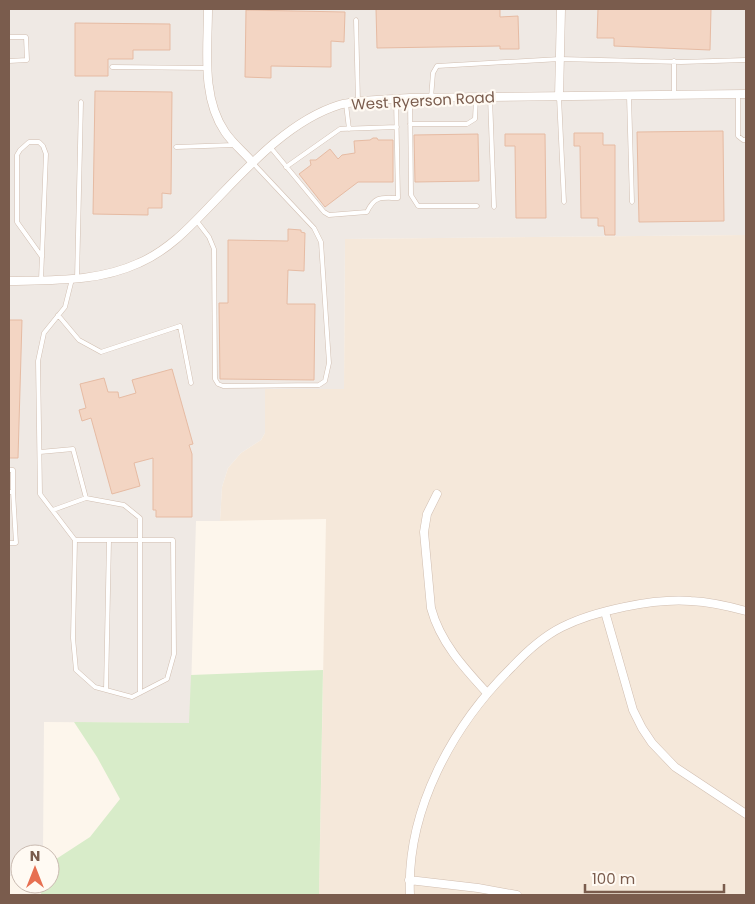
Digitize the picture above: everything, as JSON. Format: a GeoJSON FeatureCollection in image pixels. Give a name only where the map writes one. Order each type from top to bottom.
{"type":"FeatureCollection","features":[{"type":"Feature","properties":{"kind":"street"},"geometry":{"type":"LineString","coordinates":[[208,9],[208,68],[210,92],[217,117],[224,132],[254,164]]}},
{"type":"Feature","properties":{"kind":"street"},"geometry":{"type":"LineString","coordinates":[[560,97],[561,9]]}},
{"type":"Feature","properties":{"kind":"street","name":"West Ryerson Road"},"geometry":{"type":"LineString","coordinates":[[9,281],[94,277],[124,270],[139,264],[180,238],[196,220],[286,133],[308,118],[346,104],[410,98],[742,94]]}},
{"type":"Feature","properties":{"kind":"street"},"geometry":{"type":"LineString","coordinates":[[437,494],[427,514],[424,532],[433,614],[450,649],[487,693]]}},
{"type":"Feature","properties":{"kind":"street"},"geometry":{"type":"LineString","coordinates":[[410,895],[409,880],[413,844],[427,795],[437,770],[457,734],[487,693],[542,639],[564,626],[605,612],[677,600],[705,602],[746,612]]}},
{"type":"Feature","properties":{"kind":"street"},"geometry":{"type":"LineString","coordinates":[[605,612],[633,710],[652,743],[676,767],[746,814]]}},
{"type":"Feature","properties":{"kind":"street"},"geometry":{"type":"LineString","coordinates":[[409,880],[478,888],[517,895]]}},
{"type":"Feature","properties":{"kind":"lane"},"geometry":{"type":"LineString","coordinates":[[356,20],[358,102]]}},
{"type":"Feature","properties":{"kind":"lane"},"geometry":{"type":"LineString","coordinates":[[9,37],[26,37],[27,60],[9,61]]}},
{"type":"Feature","properties":{"kind":"lane"},"geometry":{"type":"LineString","coordinates":[[431,98],[433,73],[437,66],[560,58],[674,62],[746,60]]}},
{"type":"Feature","properties":{"kind":"lane"},"geometry":{"type":"LineString","coordinates":[[674,62],[674,95]]}},
{"type":"Feature","properties":{"kind":"lane"},"geometry":{"type":"LineString","coordinates":[[112,67],[208,68]]}},
{"type":"Feature","properties":{"kind":"lane"},"geometry":{"type":"LineString","coordinates":[[742,94],[738,136],[746,140]]}},
{"type":"Feature","properties":{"kind":"lane"},"geometry":{"type":"LineString","coordinates":[[629,96],[632,202]]}},
{"type":"Feature","properties":{"kind":"lane"},"geometry":{"type":"LineString","coordinates":[[560,97],[564,202]]}},
{"type":"Feature","properties":{"kind":"lane"},"geometry":{"type":"LineString","coordinates":[[410,98],[411,195],[418,206],[476,206]]}},
{"type":"Feature","properties":{"kind":"lane"},"geometry":{"type":"LineString","coordinates":[[410,124],[467,124],[475,119],[476,98]]}},
{"type":"Feature","properties":{"kind":"lane"},"geometry":{"type":"LineString","coordinates":[[490,98],[494,207]]}},
{"type":"Feature","properties":{"kind":"lane"},"geometry":{"type":"LineString","coordinates":[[271,148],[324,212],[329,215],[367,212],[372,201],[377,198],[398,198],[396,99]]}},
{"type":"Feature","properties":{"kind":"lane"},"geometry":{"type":"LineString","coordinates":[[74,540],[173,540],[174,654],[167,679],[132,697],[95,687],[76,670],[73,638],[74,540],[40,494],[38,361],[44,333],[65,307],[74,279],[81,102]]}},
{"type":"Feature","properties":{"kind":"lane"},"geometry":{"type":"LineString","coordinates":[[346,104],[349,129]]}},
{"type":"Feature","properties":{"kind":"lane"},"geometry":{"type":"LineString","coordinates":[[286,167],[340,129],[397,127]]}},
{"type":"Feature","properties":{"kind":"lane"},"geometry":{"type":"LineString","coordinates":[[41,280],[42,257],[46,154],[39,142],[29,142],[20,150],[18,155],[17,222],[42,257]]}},
{"type":"Feature","properties":{"kind":"lane"},"geometry":{"type":"LineString","coordinates":[[176,147],[235,145]]}},
{"type":"Feature","properties":{"kind":"lane"},"geometry":{"type":"LineString","coordinates":[[196,220],[209,237],[214,249],[214,379],[218,384],[223,386],[319,385],[325,381],[330,363],[320,242],[314,228],[254,164]]}},
{"type":"Feature","properties":{"kind":"lane"},"geometry":{"type":"LineString","coordinates":[[58,315],[79,340],[101,352],[180,326],[190,383]]}},
{"type":"Feature","properties":{"kind":"lane"},"geometry":{"type":"LineString","coordinates":[[40,452],[73,449],[86,498]]}},
{"type":"Feature","properties":{"kind":"lane"},"geometry":{"type":"LineString","coordinates":[[9,470],[12,470],[11,518],[16,544],[9,543]]}},
{"type":"Feature","properties":{"kind":"lane"},"geometry":{"type":"LineString","coordinates":[[52,510],[86,498],[124,505],[140,518],[140,693]]}},
{"type":"Feature","properties":{"kind":"lane"},"geometry":{"type":"LineString","coordinates":[[106,690],[109,540]]}},
{"type":"Feature","properties":{"kind":"shaded area"},"geometry":{"type":"Polygon","coordinates":[[[9,9],[746,9],[746,235],[345,239],[344,389],[265,389],[265,433],[261,440],[241,453],[228,468],[222,487],[220,521],[196,521],[190,723],[44,722],[43,844],[10,844],[9,876],[9,9]]]}},
{"type":"Feature","properties":{"kind":"shaded area"},"geometry":{"type":"Polygon","coordinates":[[[746,235],[746,895],[319,895],[326,519],[220,521],[222,487],[228,468],[241,453],[261,440],[265,433],[265,389],[344,389],[345,239],[746,235]]]}},
{"type":"Feature","properties":{"kind":"green space"},"geometry":{"type":"Polygon","coordinates":[[[323,670],[319,895],[41,895],[60,894],[60,856],[90,837],[120,799],[97,757],[74,722],[189,723],[191,675],[323,670]]]}},
{"type":"Feature","properties":{"kind":"building"},"geometry":{"type":"Polygon","coordinates":[[[376,9],[500,9],[500,17],[518,16],[519,49],[500,49],[500,46],[377,48],[376,9]]]}},
{"type":"Feature","properties":{"kind":"building"},"geometry":{"type":"Polygon","coordinates":[[[598,9],[711,9],[710,50],[614,46],[614,38],[597,38],[598,9]]]}},
{"type":"Feature","properties":{"kind":"building"},"geometry":{"type":"Polygon","coordinates":[[[246,10],[345,12],[344,42],[331,41],[331,67],[271,66],[271,78],[245,77],[246,10]]]}},
{"type":"Feature","properties":{"kind":"building"},"geometry":{"type":"Polygon","coordinates":[[[75,23],[170,24],[170,50],[133,50],[133,59],[108,59],[108,76],[75,76],[75,23]]]}},
{"type":"Feature","properties":{"kind":"building"},"geometry":{"type":"Polygon","coordinates":[[[95,91],[172,92],[171,194],[162,193],[162,208],[148,208],[148,215],[93,214],[95,91]]]}},
{"type":"Feature","properties":{"kind":"building"},"geometry":{"type":"Polygon","coordinates":[[[723,131],[724,221],[639,222],[637,132],[723,131]]]}},
{"type":"Feature","properties":{"kind":"building"},"geometry":{"type":"Polygon","coordinates":[[[574,133],[603,133],[603,145],[615,145],[615,235],[605,235],[604,226],[598,226],[598,218],[581,218],[580,146],[574,146],[574,133]]]}},
{"type":"Feature","properties":{"kind":"building"},"geometry":{"type":"Polygon","coordinates":[[[478,134],[479,181],[415,182],[414,135],[478,134]]]}},
{"type":"Feature","properties":{"kind":"building"},"geometry":{"type":"Polygon","coordinates":[[[505,134],[545,134],[546,218],[516,218],[515,146],[505,146],[505,134]]]}},
{"type":"Feature","properties":{"kind":"building"},"geometry":{"type":"Polygon","coordinates":[[[373,138],[393,140],[393,182],[358,182],[325,207],[299,174],[311,165],[310,160],[316,160],[330,149],[338,159],[342,155],[355,153],[354,141],[370,140],[373,138]]]}},
{"type":"Feature","properties":{"kind":"building"},"geometry":{"type":"Polygon","coordinates":[[[288,229],[301,230],[301,232],[305,233],[304,271],[288,270],[287,304],[315,304],[314,380],[220,379],[219,303],[228,303],[228,240],[288,241],[288,229]]]}},
{"type":"Feature","properties":{"kind":"building"},"geometry":{"type":"Polygon","coordinates":[[[9,320],[22,320],[18,458],[9,458],[9,320]]]}},
{"type":"Feature","properties":{"kind":"building"},"geometry":{"type":"Polygon","coordinates":[[[172,369],[193,444],[189,445],[192,454],[192,517],[156,517],[156,510],[153,510],[153,458],[134,463],[140,486],[112,494],[91,418],[82,421],[79,410],[86,408],[80,384],[104,378],[108,392],[118,392],[119,398],[136,393],[132,380],[172,369]]]}}]}
